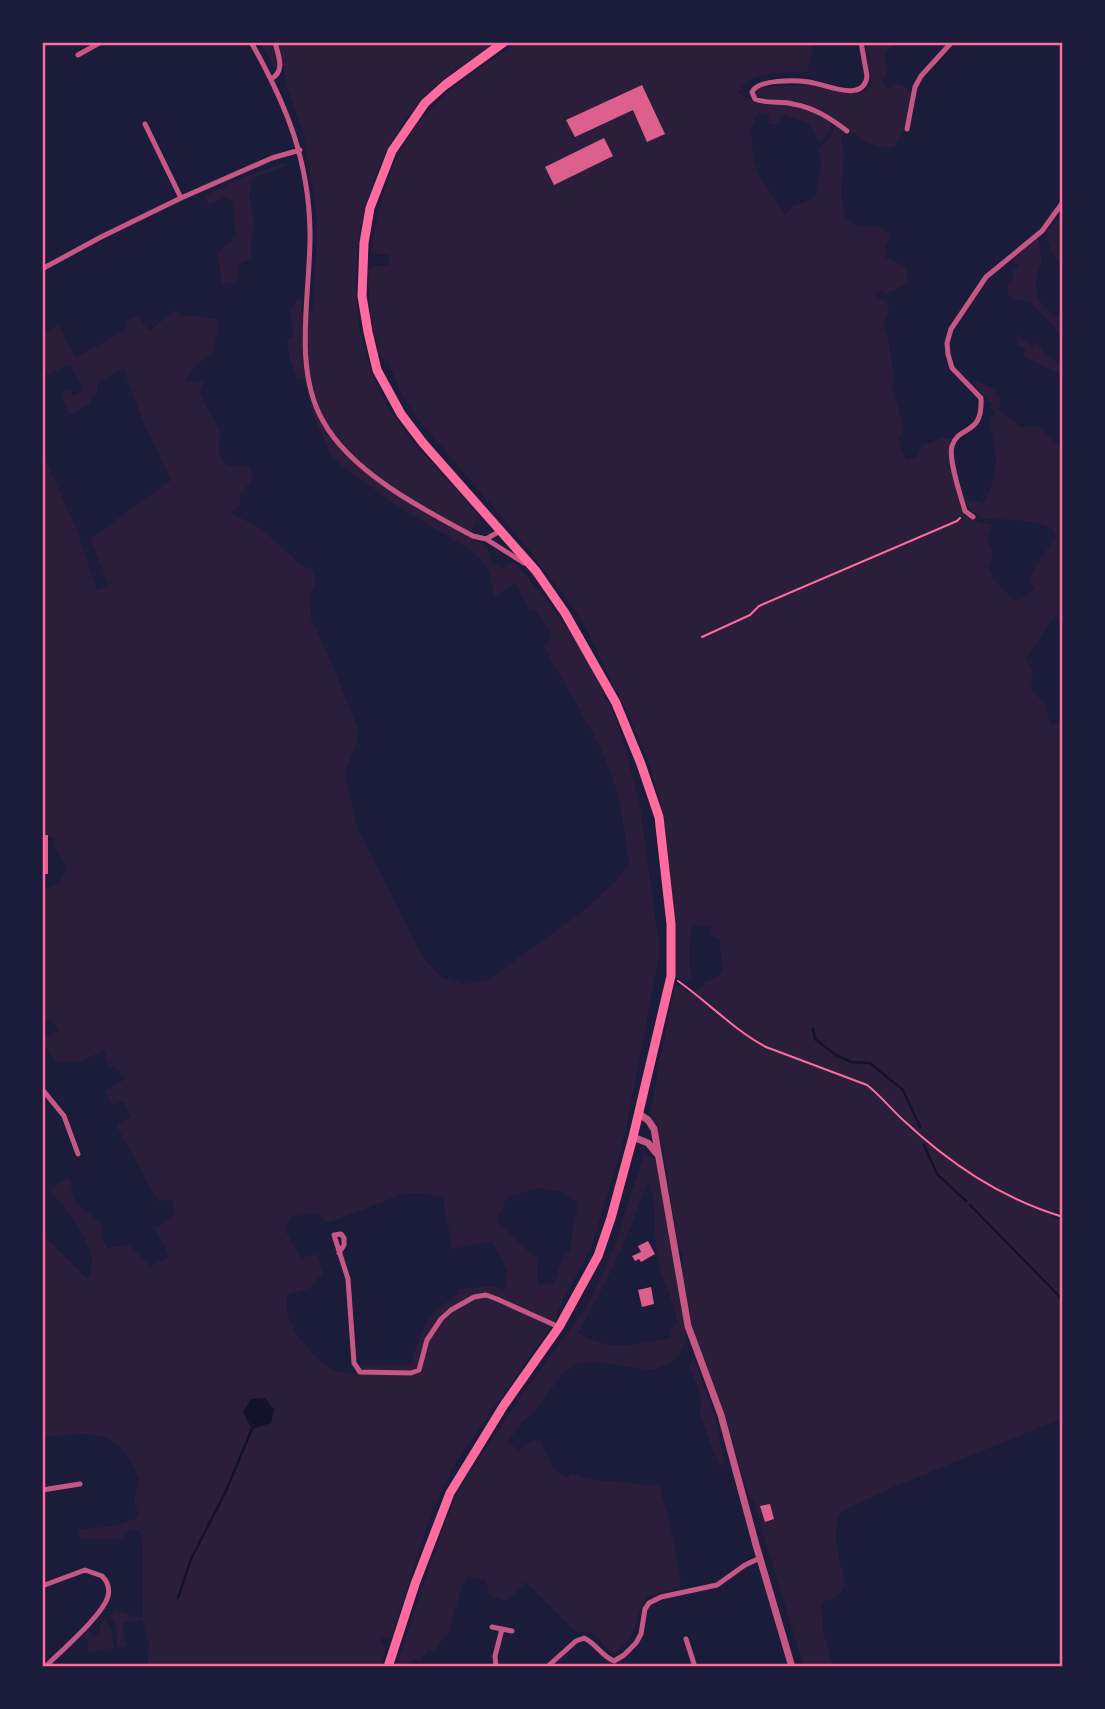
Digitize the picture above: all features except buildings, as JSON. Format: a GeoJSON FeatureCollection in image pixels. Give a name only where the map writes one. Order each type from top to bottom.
{"type":"FeatureCollection","features":[{"type":"Feature","properties":{"kind":"highway"},"geometry":{"type":"LineString","coordinates":[[388,1667],[415,1584],[450,1493],[504,1405],[559,1327],[598,1256],[639,1114],[671,976],[671,924],[659,817],[616,703],[565,613],[536,571],[423,443],[391,398],[377,370],[365,314],[362,278],[370,208],[393,151],[425,103],[504,42]]}},
{"type":"Feature","properties":{"kind":"street"},"geometry":{"type":"LineString","coordinates":[[78,55],[101,42]]}},
{"type":"Feature","properties":{"kind":"street"},"geometry":{"type":"LineString","coordinates":[[251,42],[287,111],[300,150],[310,232],[306,350],[311,386],[321,419],[348,453],[395,491],[472,536],[486,539],[536,571]]}},
{"type":"Feature","properties":{"kind":"street"},"geometry":{"type":"LineString","coordinates":[[271,79],[277,76],[281,67],[275,42]]}},
{"type":"Feature","properties":{"kind":"street"},"geometry":{"type":"LineString","coordinates":[[847,131],[817,110],[793,103],[760,102],[752,92],[760,83],[785,82],[808,82],[848,91],[862,88],[867,76],[862,42]]}},
{"type":"Feature","properties":{"kind":"street"},"geometry":{"type":"LineString","coordinates":[[907,128],[915,87],[921,76],[952,42]]}},
{"type":"Feature","properties":{"kind":"street"},"geometry":{"type":"LineString","coordinates":[[145,124],[181,198]]}},
{"type":"Feature","properties":{"kind":"street"},"geometry":{"type":"LineString","coordinates":[[42,269],[107,233],[181,198],[272,158],[300,150]]}},
{"type":"Feature","properties":{"kind":"street"},"geometry":{"type":"LineString","coordinates":[[42,196],[42,211]]}},
{"type":"Feature","properties":{"kind":"street"},"geometry":{"type":"LineString","coordinates":[[973,517],[965,512],[951,453],[956,440],[974,427],[981,417],[981,398],[952,368],[947,342],[951,330],[986,277],[1042,231],[1063,202]]}},
{"type":"Feature","properties":{"kind":"street"},"geometry":{"type":"LineString","coordinates":[[486,539],[500,531]]}},
{"type":"Feature","properties":{"kind":"street"},"geometry":{"type":"LineString","coordinates":[[42,1089],[64,1116],[78,1154]]}},
{"type":"Feature","properties":{"kind":"street"},"geometry":{"type":"LineString","coordinates":[[639,1114],[648,1119],[654,1129],[688,1326],[721,1415],[792,1667]]}},
{"type":"Feature","properties":{"kind":"street"},"geometry":{"type":"LineString","coordinates":[[633,1137],[648,1143],[660,1157]]}},
{"type":"Feature","properties":{"kind":"street"},"geometry":{"type":"LineString","coordinates":[[340,1253],[351,1298],[354,1363],[360,1372],[411,1373],[419,1370],[427,1340],[440,1319],[474,1297],[486,1295],[497,1298],[559,1327]]}},
{"type":"Feature","properties":{"kind":"street"},"geometry":{"type":"LineString","coordinates":[[42,1490],[80,1484]]}},
{"type":"Feature","properties":{"kind":"street"},"geometry":{"type":"LineString","coordinates":[[547,1667],[576,1641],[584,1638],[591,1641],[607,1659],[614,1661],[636,1643],[649,1603],[683,1591],[717,1585],[745,1565],[760,1559]]}},
{"type":"Feature","properties":{"kind":"street"},"geometry":{"type":"LineString","coordinates":[[42,1586],[81,1571],[102,1576],[108,1584],[107,1600],[45,1667]]}},
{"type":"Feature","properties":{"kind":"street"},"geometry":{"type":"LineString","coordinates":[[492,1627],[512,1631]]}},
{"type":"Feature","properties":{"kind":"street"},"geometry":{"type":"LineString","coordinates":[[496,1667],[495,1656],[502,1629]]}},
{"type":"Feature","properties":{"kind":"street"},"geometry":{"type":"LineString","coordinates":[[686,1639],[695,1667]]}},
{"type":"Feature","properties":{"kind":"path"},"geometry":{"type":"LineString","coordinates":[[702,637],[750,615],[759,606],[957,521],[965,512]]}},
{"type":"Feature","properties":{"kind":"path"},"geometry":{"type":"LineString","coordinates":[[671,976],[704,999],[751,1039],[799,1061],[867,1085],[900,1118],[967,1173],[997,1191],[1063,1217]]}},
{"type":"Feature","properties":{"kind":"shaded area"},"geometry":{"type":"Polygon","coordinates":[[[260,42],[496,42],[454,71],[425,96],[393,139],[375,177],[363,217],[357,259],[357,301],[363,343],[376,383],[396,419],[479,517],[468,537],[487,546],[492,562],[503,569],[513,561],[549,603],[583,651],[616,718],[639,800],[660,951],[624,1139],[591,1248],[558,1310],[557,1319],[454,1464],[432,1511],[391,1639],[382,1637],[380,1641],[386,1649],[380,1667],[147,1667],[149,1645],[143,1620],[123,1623],[126,1647],[117,1647],[116,1627],[110,1616],[115,1610],[143,1619],[142,1536],[139,1530],[130,1530],[121,1539],[81,1539],[78,1530],[118,1525],[135,1519],[138,1513],[134,1503],[139,1478],[125,1452],[105,1438],[73,1434],[42,1438],[42,1234],[88,1279],[92,1263],[83,1235],[71,1215],[51,1193],[52,1187],[66,1179],[71,1180],[77,1203],[103,1226],[101,1235],[107,1248],[130,1245],[150,1266],[170,1257],[155,1228],[175,1214],[173,1200],[158,1201],[116,1125],[130,1117],[124,1101],[112,1105],[105,1091],[125,1079],[119,1070],[109,1066],[104,1051],[78,1062],[56,1062],[44,1046],[46,1038],[59,1030],[50,1019],[42,1022],[42,891],[59,884],[68,868],[54,845],[55,838],[42,835],[42,452],[75,525],[97,591],[109,585],[90,539],[171,480],[142,419],[123,368],[98,382],[97,393],[90,404],[69,415],[61,394],[70,389],[74,396],[83,390],[70,364],[49,375],[42,361],[42,333],[58,325],[76,358],[126,329],[128,321],[138,315],[149,331],[175,310],[184,317],[193,315],[219,320],[213,353],[195,366],[185,382],[203,382],[199,393],[220,430],[219,455],[227,465],[249,467],[253,478],[239,497],[241,505],[231,513],[262,529],[300,564],[313,570],[316,582],[310,593],[311,618],[358,729],[357,742],[345,774],[358,830],[423,957],[441,977],[463,984],[488,980],[582,912],[616,881],[629,865],[618,796],[604,756],[544,646],[553,636],[534,609],[530,612],[516,583],[494,597],[489,570],[470,550],[396,505],[339,464],[330,454],[313,415],[304,379],[297,379],[289,357],[287,338],[293,338],[293,306],[302,298],[301,311],[313,311],[317,233],[315,202],[303,132],[288,90],[284,66],[274,67],[260,42]],[[541,1188],[507,1197],[497,1221],[537,1259],[538,1285],[548,1283],[553,1286],[564,1255],[571,1251],[578,1203],[562,1192],[541,1188]],[[423,1193],[403,1194],[328,1223],[317,1213],[291,1217],[285,1230],[301,1258],[317,1254],[323,1273],[311,1288],[288,1295],[288,1314],[304,1344],[330,1368],[354,1374],[359,1365],[407,1365],[412,1362],[427,1322],[459,1294],[458,1289],[493,1286],[505,1290],[507,1269],[492,1242],[452,1249],[443,1198],[423,1193]]]}},
{"type":"Feature","properties":{"kind":"shaded area"},"geometry":{"type":"Polygon","coordinates":[[[518,42],[812,42],[813,49],[807,73],[769,74],[750,80],[738,93],[760,104],[797,106],[825,117],[832,124],[827,134],[819,141],[810,124],[784,115],[775,125],[768,123],[769,114],[759,112],[749,131],[759,175],[785,215],[792,206],[815,198],[821,164],[818,149],[830,138],[835,126],[845,134],[841,138],[844,153],[841,195],[846,218],[858,226],[881,227],[890,235],[885,247],[886,258],[907,267],[908,283],[886,294],[879,290],[875,295],[889,305],[883,324],[888,338],[894,378],[892,386],[904,429],[899,440],[902,452],[907,459],[917,457],[923,445],[942,438],[952,439],[950,446],[961,510],[979,522],[992,525],[987,538],[993,555],[988,566],[994,580],[1015,601],[1024,598],[1034,589],[1029,581],[1056,536],[1051,528],[1027,521],[989,519],[974,514],[969,508],[965,499],[984,504],[993,481],[996,460],[989,415],[994,417],[996,411],[990,408],[992,404],[973,383],[976,380],[992,388],[1001,400],[999,410],[1021,427],[1038,427],[1050,436],[1063,452],[1063,620],[1055,616],[1026,658],[1033,672],[1031,690],[1044,702],[1051,724],[1063,719],[1063,1212],[1055,1210],[1051,1217],[1063,1221],[1063,1418],[889,1489],[841,1512],[836,1538],[844,1588],[840,1594],[821,1603],[824,1635],[833,1667],[804,1667],[753,1500],[749,1497],[725,1417],[702,1361],[681,1268],[684,1255],[678,1245],[663,1148],[650,1113],[675,985],[684,988],[686,993],[699,990],[704,983],[719,976],[723,967],[719,939],[710,935],[712,925],[696,925],[691,929],[689,964],[692,977],[686,983],[673,975],[674,920],[664,820],[650,765],[624,706],[582,620],[519,537],[417,418],[402,395],[387,360],[380,356],[370,314],[369,271],[374,266],[389,265],[389,255],[371,251],[374,231],[384,191],[399,153],[421,119],[444,95],[518,42]]]}},
{"type":"Feature","properties":{"kind":"shaded area"},"geometry":{"type":"Polygon","coordinates":[[[865,42],[901,42],[885,51],[884,58],[888,69],[883,81],[887,90],[897,84],[911,90],[904,128],[894,147],[882,147],[862,139],[813,106],[767,98],[756,93],[756,90],[761,88],[808,84],[847,94],[866,91],[872,83],[865,42]]]}},
{"type":"Feature","properties":{"kind":"shaded area"},"geometry":{"type":"Polygon","coordinates":[[[283,163],[287,165],[253,178],[249,197],[255,222],[251,241],[252,258],[238,265],[237,283],[222,283],[217,253],[236,236],[233,202],[226,197],[209,204],[205,199],[206,195],[283,163]]]}},
{"type":"Feature","properties":{"kind":"shaded area"},"geometry":{"type":"Polygon","coordinates":[[[1063,206],[1063,262],[1058,261],[1051,251],[1046,233],[1058,220],[1063,206]]]}},
{"type":"Feature","properties":{"kind":"shaded area"},"geometry":{"type":"Polygon","coordinates":[[[1038,238],[1042,260],[1036,278],[1037,298],[1052,314],[1063,319],[1063,337],[1030,301],[1016,300],[1008,294],[1008,283],[1014,277],[1013,271],[1019,266],[1012,260],[1038,238]]]}},
{"type":"Feature","properties":{"kind":"shaded area"},"geometry":{"type":"Polygon","coordinates":[[[1016,334],[1032,345],[1036,342],[1045,354],[1063,366],[1063,376],[1024,357],[1025,349],[1017,345],[1016,334]]]}},
{"type":"Feature","properties":{"kind":"shaded area"},"geometry":{"type":"Polygon","coordinates":[[[644,1154],[653,1157],[658,1165],[687,1339],[679,1356],[666,1365],[651,1370],[579,1362],[561,1375],[535,1412],[524,1420],[507,1442],[519,1450],[532,1440],[542,1441],[550,1462],[566,1478],[572,1473],[588,1479],[659,1486],[668,1515],[680,1588],[648,1596],[629,1639],[615,1653],[607,1650],[591,1633],[575,1631],[526,1582],[507,1601],[487,1595],[485,1580],[467,1576],[449,1632],[433,1652],[428,1649],[420,1661],[414,1658],[409,1667],[396,1667],[454,1500],[524,1392],[587,1306],[614,1248],[644,1154]],[[648,1181],[617,1258],[578,1333],[590,1339],[612,1345],[646,1343],[670,1338],[677,1323],[657,1255],[648,1181]]]}},
{"type":"Feature","properties":{"kind":"shaded area"},"geometry":{"type":"Polygon","coordinates":[[[694,1358],[714,1414],[725,1464],[719,1466],[699,1413],[702,1403],[688,1366],[694,1358]]]}},
{"type":"Feature","properties":{"kind":"shaded area"},"geometry":{"type":"Polygon","coordinates":[[[265,1398],[274,1409],[271,1423],[252,1429],[243,1412],[251,1399],[265,1398]]]}},
{"type":"Feature","properties":{"kind":"shaded area"},"geometry":{"type":"Polygon","coordinates":[[[105,1620],[112,1630],[113,1648],[89,1652],[88,1641],[83,1636],[88,1631],[99,1636],[100,1624],[105,1620]]]}},
{"type":"Feature","properties":{"kind":"waterway"},"geometry":{"type":"LineString","coordinates":[[813,1029],[815,1039],[836,1055],[851,1062],[870,1063],[903,1090],[920,1127]]}},
{"type":"Feature","properties":{"kind":"waterway"},"geometry":{"type":"LineString","coordinates":[[924,1145],[937,1174],[966,1201]]}},
{"type":"Feature","properties":{"kind":"waterway"},"geometry":{"type":"LineString","coordinates":[[970,1205],[1063,1300]]}},
{"type":"Feature","properties":{"kind":"waterway"},"geometry":{"type":"LineString","coordinates":[[178,1598],[191,1559],[225,1493],[252,1429]]}}]}
